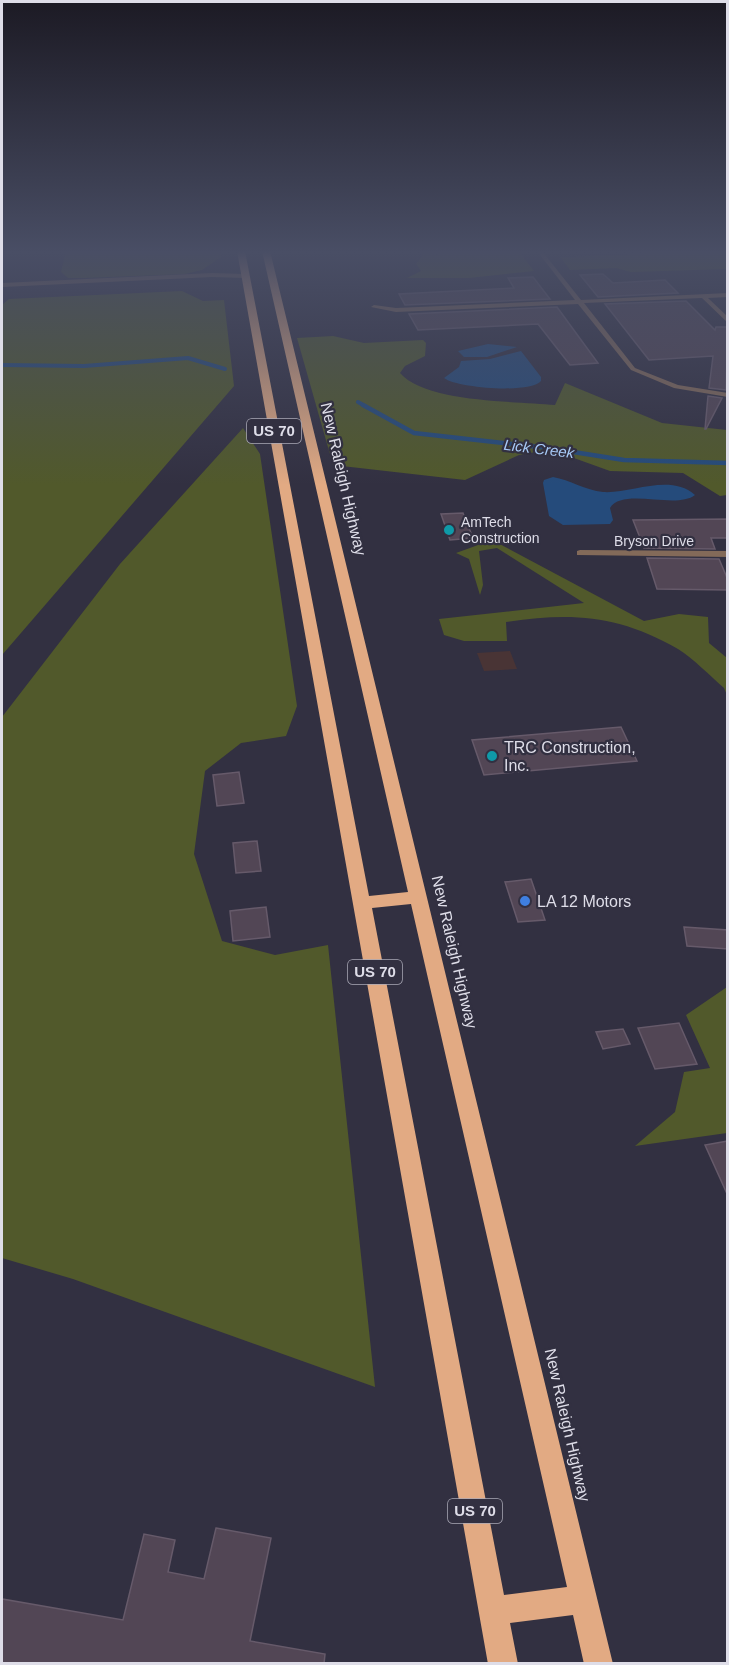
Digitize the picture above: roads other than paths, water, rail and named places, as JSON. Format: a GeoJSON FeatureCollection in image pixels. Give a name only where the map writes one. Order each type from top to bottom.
{"type":"FeatureCollection","features":[{"type":"Feature","properties":{"kind":"highway","name":"US 70"},"geometry":{"type":"LineString","coordinates":[[255,329],[503,1664]]}},
{"type":"Feature","properties":{"kind":"highway","name":"New Raleigh Highway"},"geometry":{"type":"LineString","coordinates":[[284,329],[599,1664]]}},
{"type":"Feature","properties":{"kind":"highway"},"geometry":{"type":"LineString","coordinates":[[362,903],[418,897]]}},
{"type":"Feature","properties":{"kind":"highway"},"geometry":{"type":"LineString","coordinates":[[494,1611],[585,1599]]}},
{"type":"Feature","properties":{"kind":"street"},"geometry":{"type":"LineString","coordinates":[[600,329],[633,369],[676,387],[728,395]]}},
{"type":"Feature","properties":{"kind":"street","name":"Bryson Drive"},"geometry":{"type":"LineString","coordinates":[[580,553],[728,554]]}},
{"type":"Feature","properties":{"kind":"water"},"geometry":{"type":"Polygon","coordinates":[[[488,344],[517,347],[487,357],[464,357],[458,351],[488,344]]]}},
{"type":"Feature","properties":{"kind":"water"},"geometry":{"type":"Polygon","coordinates":[[[521,351],[541,377],[541,381],[534,385],[509,388],[478,387],[451,382],[444,378],[459,367],[461,361],[490,359],[521,351]]]}},
{"type":"Feature","properties":{"kind":"water"},"geometry":{"type":"Polygon","coordinates":[[[553,477],[603,492],[662,485],[685,489],[695,495],[676,500],[626,499],[610,508],[613,520],[610,524],[563,525],[549,516],[543,483],[544,480],[553,477]]]}},
{"type":"Feature","properties":{"kind":"waterway","name":"Lick Creek"},"geometry":{"type":"LineString","coordinates":[[2,365],[84,366],[188,358],[225,369]]}},
{"type":"Feature","properties":{"kind":"waterway","name":"Lick Creek"},"geometry":{"type":"LineString","coordinates":[[358,402],[365,406]]}},
{"type":"Feature","properties":{"kind":"waterway","name":"Lick Creek"},"geometry":{"type":"LineString","coordinates":[[363,405],[414,433],[548,448],[624,460],[728,463]]}},
{"type":"Feature","properties":{"kind":"place","name":"AmTech Construction"},"geometry":{"type":"Point","coordinates":[449,530]}},
{"type":"Feature","properties":{"kind":"place","name":"TRC Construction, Inc."},"geometry":{"type":"Point","coordinates":[492,756]}},
{"type":"Feature","properties":{"kind":"place","name":"LA 12 Motors"},"geometry":{"type":"Point","coordinates":[525,901]}}]}
